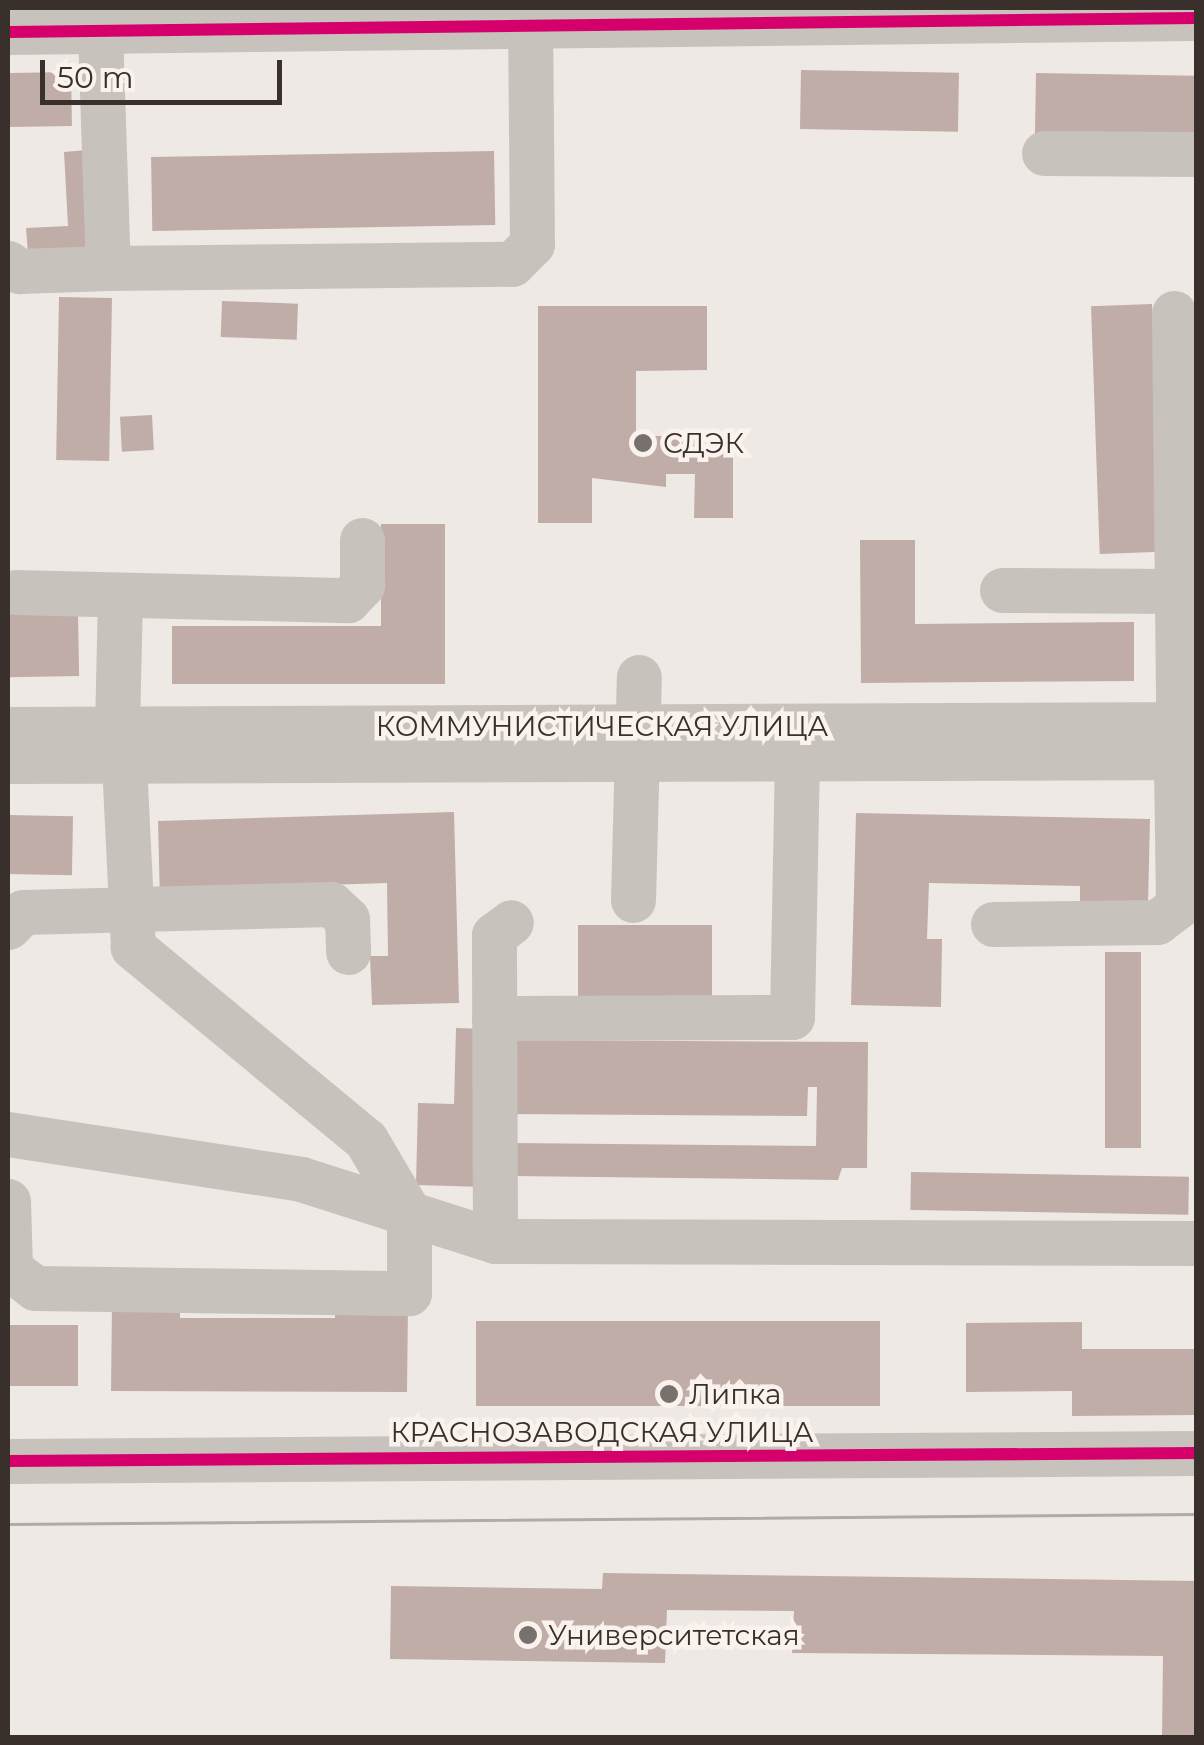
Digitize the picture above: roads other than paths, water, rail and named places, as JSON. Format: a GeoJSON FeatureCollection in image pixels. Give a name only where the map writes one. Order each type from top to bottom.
{"type":"FeatureCollection","features":[{"type":"Feature","properties":{"kind":"street"},"geometry":{"type":"LineString","coordinates":[[8,32],[530,26],[878,14],[1196,18]]}},
{"type":"Feature","properties":{"kind":"street"},"geometry":{"type":"LineString","coordinates":[[8,262],[19,271],[512,264],[532,244],[530,26]]}},
{"type":"Feature","properties":{"kind":"street"},"geometry":{"type":"LineString","coordinates":[[100,31],[108,268]]}},
{"type":"Feature","properties":{"kind":"street"},"geometry":{"type":"LineString","coordinates":[[1044,153],[1196,154]]}},
{"type":"Feature","properties":{"kind":"street"},"geometry":{"type":"LineString","coordinates":[[993,924],[1157,922],[1178,906],[1187,741],[1176,591],[1174,313]]}},
{"type":"Feature","properties":{"kind":"street"},"geometry":{"type":"LineString","coordinates":[[14,592],[348,600],[362,585],[362,540]]}},
{"type":"Feature","properties":{"kind":"street"},"geometry":{"type":"LineString","coordinates":[[1002,590],[1176,591]]}},
{"type":"Feature","properties":{"kind":"street"},"geometry":{"type":"LineString","coordinates":[[8,1201],[10,1269],[34,1288],[409,1293],[410,1214],[366,1140],[133,948],[121,744],[120,594]]}},
{"type":"Feature","properties":{"kind":"street"},"geometry":{"type":"LineString","coordinates":[[632,900],[638,677]]}},
{"type":"Feature","properties":{"kind":"street","name":"КОММУНИСТИЧЕСКАЯ УЛИЦА"},"geometry":{"type":"LineString","coordinates":[[8,728],[121,744],[1187,741]]}},
{"type":"Feature","properties":{"kind":"street"},"geometry":{"type":"LineString","coordinates":[[636,742],[797,758],[1187,741]]}},
{"type":"Feature","properties":{"kind":"street"},"geometry":{"type":"LineString","coordinates":[[8,760],[121,744]]}},
{"type":"Feature","properties":{"kind":"street"},"geometry":{"type":"LineString","coordinates":[[494,1018],[792,1018],[797,758]]}},
{"type":"Feature","properties":{"kind":"street"},"geometry":{"type":"LineString","coordinates":[[8,927],[23,912],[332,904],[347,919],[348,952]]}},
{"type":"Feature","properties":{"kind":"street"},"geometry":{"type":"LineString","coordinates":[[495,1241],[494,935],[511,922]]}},
{"type":"Feature","properties":{"kind":"street"},"geometry":{"type":"LineString","coordinates":[[8,1134],[300,1179],[495,1241],[1196,1244]]}},
{"type":"Feature","properties":{"kind":"street","name":"КРАСНОЗАВОДСКАЯ УЛИЦА"},"geometry":{"type":"LineString","coordinates":[[8,1461],[1196,1453]]}},
{"type":"Feature","properties":{"kind":"tram line"},"geometry":{"type":"LineString","coordinates":[[8,1524],[1196,1514]]}},
{"type":"Feature","properties":{"kind":"place","name":"СДЭК"},"geometry":{"type":"Point","coordinates":[643,443]}},
{"type":"Feature","properties":{"kind":"place","name":"Липка"},"geometry":{"type":"Point","coordinates":[669,1394]}},
{"type":"Feature","properties":{"kind":"place","name":"Университетская"},"geometry":{"type":"Point","coordinates":[528,1635]}}]}
